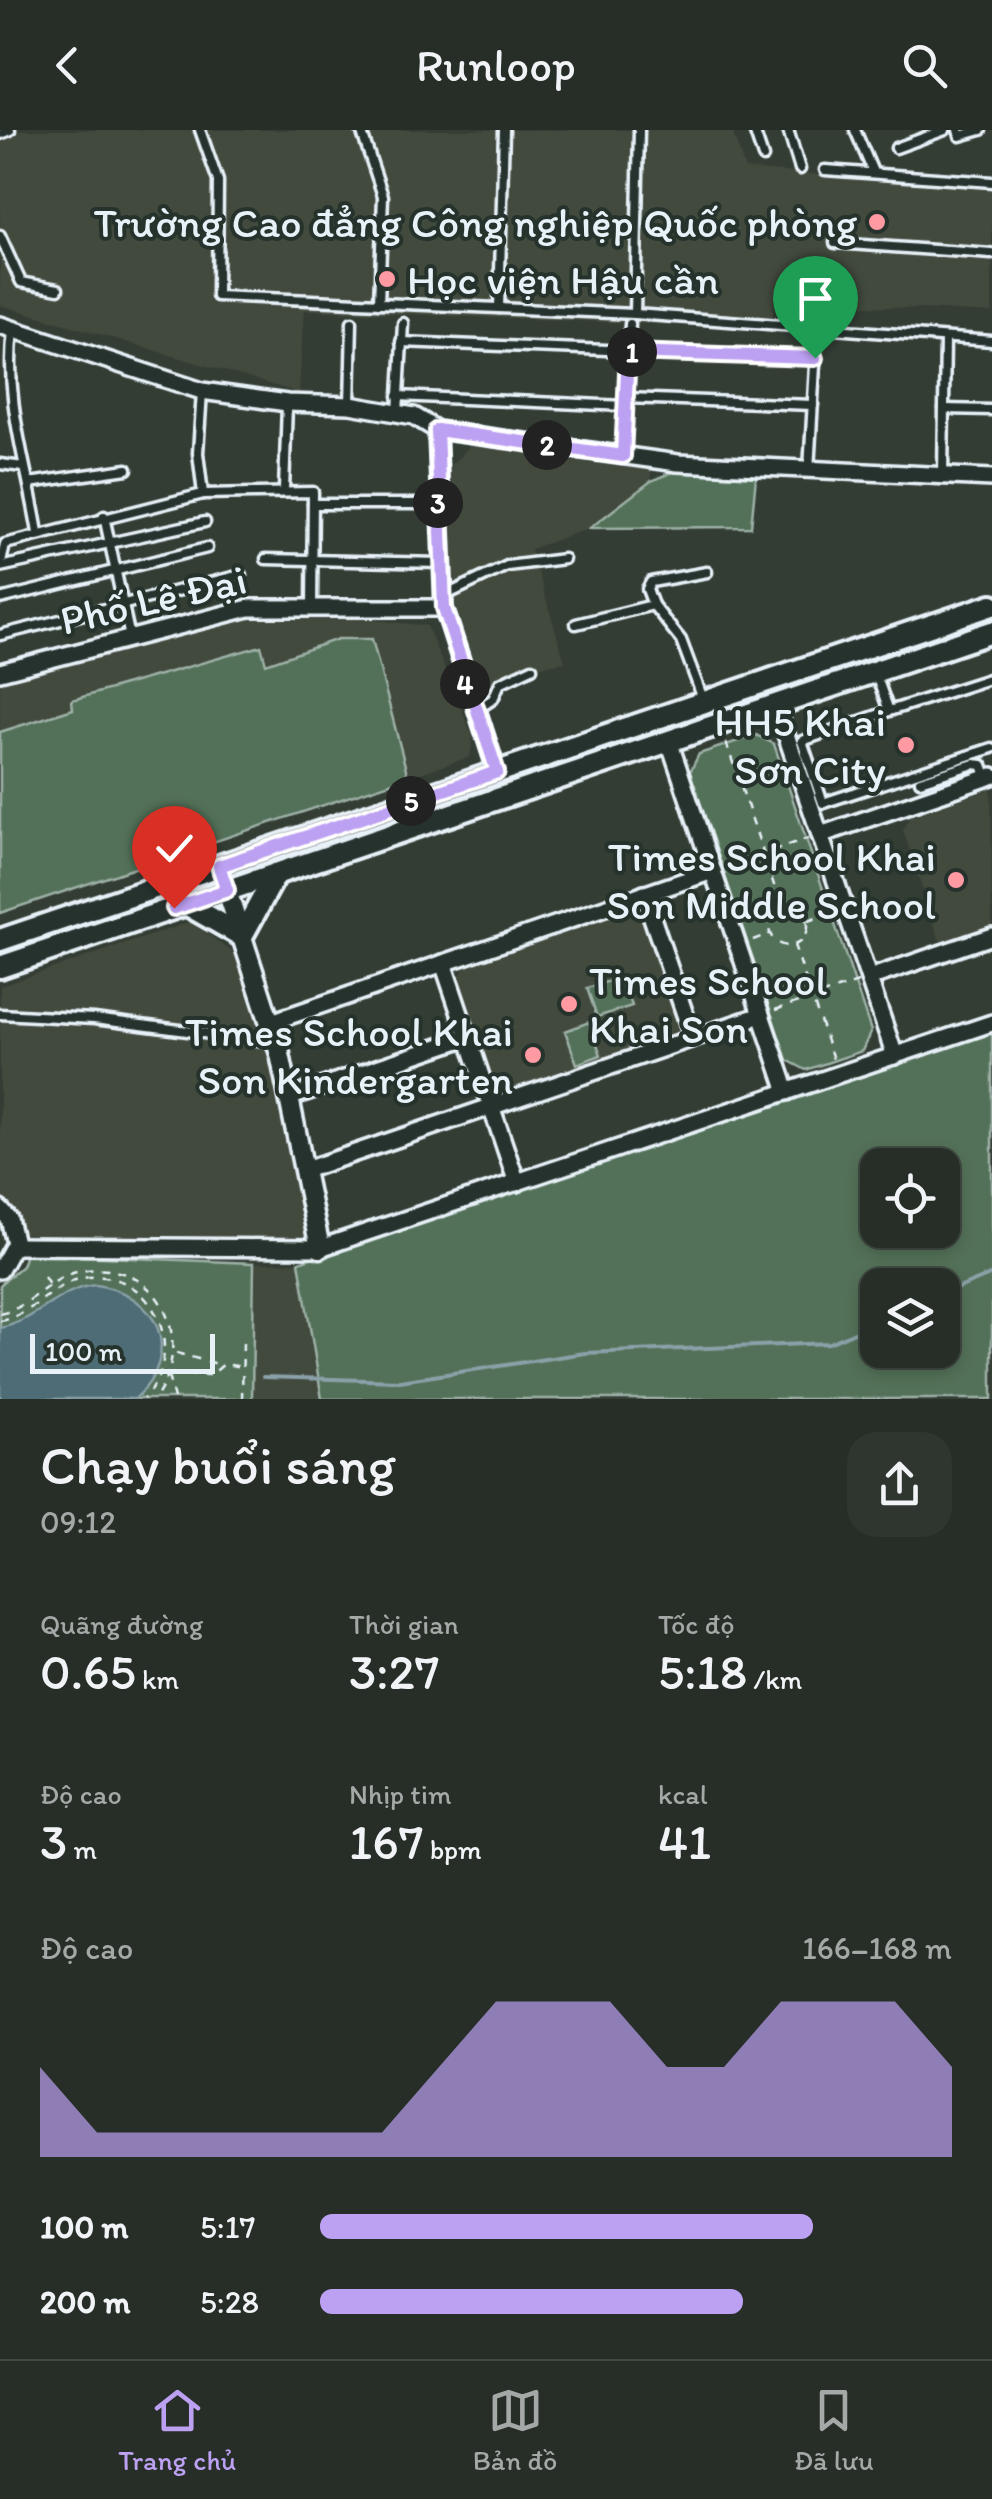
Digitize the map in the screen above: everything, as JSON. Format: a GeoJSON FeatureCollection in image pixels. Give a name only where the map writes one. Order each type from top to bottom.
{"type":"FeatureCollection","features":[{"type":"Feature","properties":{"kind":"main road"},"geometry":{"type":"LineString","coordinates":[[0,940],[992,605]]}},
{"type":"Feature","properties":{"kind":"main road"},"geometry":{"type":"LineString","coordinates":[[0,967],[992,632]]}},
{"type":"Feature","properties":{"kind":"main road"},"geometry":{"type":"LineString","coordinates":[[768,681],[776,705]]}},
{"type":"Feature","properties":{"kind":"main road"},"geometry":{"type":"LineString","coordinates":[[660,717],[668,741]]}},
{"type":"Feature","properties":{"kind":"main road"},"geometry":{"type":"LineString","coordinates":[[186,904],[242,936],[276,874]]}},
{"type":"Feature","properties":{"kind":"street"},"geometry":{"type":"LineString","coordinates":[[6,328],[202,391],[350,405],[428,421],[437,430],[623,456],[992,478]]}},
{"type":"Feature","properties":{"kind":"street"},"geometry":{"type":"LineString","coordinates":[[437,430],[443,603],[497,772]]}},
{"type":"Feature","properties":{"kind":"street","name":"Phố Lê Đại"},"geometry":{"type":"LineString","coordinates":[[0,672],[231,612],[443,603]]}},
{"type":"Feature","properties":{"kind":"street"},"geometry":{"type":"LineString","coordinates":[[776,705],[895,1056]]}},
{"type":"Feature","properties":{"kind":"street"},"geometry":{"type":"LineString","coordinates":[[668,741],[787,1092]]}},
{"type":"Feature","properties":{"kind":"street"},"geometry":{"type":"LineString","coordinates":[[820,834],[987,773]]}},
{"type":"Feature","properties":{"kind":"street"},"geometry":{"type":"LineString","coordinates":[[219,866],[277,1043],[320,1248]]}},
{"type":"Feature","properties":{"kind":"street"},"geometry":{"type":"LineString","coordinates":[[271,1022],[712,871]]}},
{"type":"Feature","properties":{"kind":"street"},"geometry":{"type":"LineString","coordinates":[[644,894],[693,1038]]}},
{"type":"Feature","properties":{"kind":"street"},"geometry":{"type":"LineString","coordinates":[[868,978],[992,936]]}},
{"type":"Feature","properties":{"kind":"street"},"geometry":{"type":"LineString","coordinates":[[443,963],[518,1183]]}},
{"type":"Feature","properties":{"kind":"street"},"geometry":{"type":"LineString","coordinates":[[305,1170],[761,1015]]}},
{"type":"Feature","properties":{"kind":"street"},"geometry":{"type":"LineString","coordinates":[[14,1246],[320,1248],[992,1023]]}},
{"type":"Feature","properties":{"kind":"street"},"geometry":{"type":"LineString","coordinates":[[290,1097],[468,1036]]}},
{"type":"Feature","properties":{"kind":"street"},"geometry":{"type":"LineString","coordinates":[[0,1209],[14,1231],[14,1246],[0,1270]]}},
{"type":"Feature","properties":{"kind":"lane"},"geometry":{"type":"LineString","coordinates":[[0,134],[10,130]]}},
{"type":"Feature","properties":{"kind":"lane"},"geometry":{"type":"LineString","coordinates":[[200,130],[218,181],[217,296],[498,308],[992,341]]}},
{"type":"Feature","properties":{"kind":"lane"},"geometry":{"type":"LineString","coordinates":[[361,130],[383,196],[379,304]]}},
{"type":"Feature","properties":{"kind":"lane"},"geometry":{"type":"LineString","coordinates":[[498,308],[504,130]]}},
{"type":"Feature","properties":{"kind":"lane"},"geometry":{"type":"LineString","coordinates":[[623,456],[640,130]]}},
{"type":"Feature","properties":{"kind":"lane"},"geometry":{"type":"LineString","coordinates":[[754,130],[763,156]]}},
{"type":"Feature","properties":{"kind":"lane"},"geometry":{"type":"LineString","coordinates":[[788,130],[800,169]]}},
{"type":"Feature","properties":{"kind":"lane"},"geometry":{"type":"LineString","coordinates":[[856,130],[872,172]]}},
{"type":"Feature","properties":{"kind":"lane"},"geometry":{"type":"LineString","coordinates":[[896,148],[927,133],[945,130]]}},
{"type":"Feature","properties":{"kind":"lane"},"geometry":{"type":"LineString","coordinates":[[958,130],[960,136],[981,130]]}},
{"type":"Feature","properties":{"kind":"lane"},"geometry":{"type":"LineString","coordinates":[[825,170],[992,182]]}},
{"type":"Feature","properties":{"kind":"lane"},"geometry":{"type":"LineString","coordinates":[[0,236],[21,282],[58,289]]}},
{"type":"Feature","properties":{"kind":"lane"},"geometry":{"type":"LineString","coordinates":[[836,243],[992,254]]}},
{"type":"Feature","properties":{"kind":"lane"},"geometry":{"type":"LineString","coordinates":[[809,470],[819,295]]}},
{"type":"Feature","properties":{"kind":"lane"},"geometry":{"type":"LineString","coordinates":[[350,405],[352,322]]}},
{"type":"Feature","properties":{"kind":"lane"},"geometry":{"type":"LineString","coordinates":[[398,413],[402,323]]}},
{"type":"Feature","properties":{"kind":"lane"},"geometry":{"type":"LineString","coordinates":[[6,328],[9,391],[38,534]]}},
{"type":"Feature","properties":{"kind":"lane"},"geometry":{"type":"LineString","coordinates":[[943,476],[945,339]]}},
{"type":"Feature","properties":{"kind":"lane"},"geometry":{"type":"LineString","coordinates":[[401,342],[815,358]]}},
{"type":"Feature","properties":{"kind":"lane"},"geometry":{"type":"LineString","coordinates":[[202,391],[198,453],[203,494]]}},
{"type":"Feature","properties":{"kind":"lane"},"geometry":{"type":"LineString","coordinates":[[398,396],[812,405]]}},
{"type":"Feature","properties":{"kind":"lane"},"geometry":{"type":"LineString","coordinates":[[284,490],[287,402]]}},
{"type":"Feature","properties":{"kind":"lane"},"geometry":{"type":"LineString","coordinates":[[944,409],[992,410]]}},
{"type":"Feature","properties":{"kind":"lane"},"geometry":{"type":"LineString","coordinates":[[0,464],[23,467]]}},
{"type":"Feature","properties":{"kind":"lane"},"geometry":{"type":"LineString","coordinates":[[29,483],[127,469]]}},
{"type":"Feature","properties":{"kind":"lane"},"geometry":{"type":"LineString","coordinates":[[205,522],[0,567],[6,544],[104,516],[203,494],[312,492],[312,608]]}},
{"type":"Feature","properties":{"kind":"lane"},"geometry":{"type":"LineString","coordinates":[[313,504],[438,504]]}},
{"type":"Feature","properties":{"kind":"lane"},"geometry":{"type":"LineString","coordinates":[[104,516],[130,638]]}},
{"type":"Feature","properties":{"kind":"lane"},"geometry":{"type":"LineString","coordinates":[[0,599],[206,548]]}},
{"type":"Feature","properties":{"kind":"lane"},"geometry":{"type":"LineString","coordinates":[[266,559],[440,563]]}},
{"type":"Feature","properties":{"kind":"lane"},"geometry":{"type":"LineString","coordinates":[[443,603],[466,582],[507,566],[564,559]]}},
{"type":"Feature","properties":{"kind":"lane"},"geometry":{"type":"LineString","coordinates":[[704,702],[681,640],[653,604],[647,589],[651,582],[707,572]]}},
{"type":"Feature","properties":{"kind":"lane"},"geometry":{"type":"LineString","coordinates":[[0,635],[241,575]]}},
{"type":"Feature","properties":{"kind":"lane"},"geometry":{"type":"LineString","coordinates":[[576,624],[653,604]]}},
{"type":"Feature","properties":{"kind":"lane"},"geometry":{"type":"LineString","coordinates":[[484,705],[493,699],[500,683],[532,668]]}},
{"type":"Feature","properties":{"kind":"lane"},"geometry":{"type":"LineString","coordinates":[[875,672],[889,710]]}},
{"type":"Feature","properties":{"kind":"lane"},"geometry":{"type":"LineString","coordinates":[[992,678],[802,741],[823,804],[992,748]]}},
{"type":"Feature","properties":{"kind":"lane"},"geometry":{"type":"LineString","coordinates":[[978,752],[987,773]]}},
{"type":"Feature","properties":{"kind":"lane"},"geometry":{"type":"LineString","coordinates":[[920,781],[967,764],[987,773]]}},
{"type":"Feature","properties":{"kind":"lane"},"geometry":{"type":"LineString","coordinates":[[0,1014],[94,1019],[277,1043]]}},
{"type":"Feature","properties":{"kind":"path"},"geometry":{"type":"LineString","coordinates":[[726,742],[782,909]]}},
{"type":"Feature","properties":{"kind":"path"},"geometry":{"type":"LineString","coordinates":[[712,871],[820,834]]}},
{"type":"Feature","properties":{"kind":"path"},"geometry":{"type":"LineString","coordinates":[[806,922],[845,908]]}},
{"type":"Feature","properties":{"kind":"path"},"geometry":{"type":"LineString","coordinates":[[782,909],[794,909],[806,922],[806,933],[794,945],[783,945],[770,934],[772,916],[782,909]]}},
{"type":"Feature","properties":{"kind":"path"},"geometry":{"type":"LineString","coordinates":[[738,945],[770,934]]}},
{"type":"Feature","properties":{"kind":"path"},"geometry":{"type":"LineString","coordinates":[[794,945],[838,1075]]}},
{"type":"Feature","properties":{"kind":"path"},"geometry":{"type":"LineString","coordinates":[[761,1015],[868,978]]}},
{"type":"Feature","properties":{"kind":"path"},"geometry":{"type":"LineString","coordinates":[[0,1314],[24,1306],[70,1274],[90,1270],[133,1280],[166,1309],[172,1322],[174,1353],[155,1399]]}},
{"type":"Feature","properties":{"kind":"path"},"geometry":{"type":"LineString","coordinates":[[44,1277],[50,1286]]}},
{"type":"Feature","properties":{"kind":"path"},"geometry":{"type":"LineString","coordinates":[[0,1321],[26,1313],[66,1284],[84,1278],[122,1283],[140,1293],[164,1326],[166,1344],[161,1373],[143,1399]]}},
{"type":"Feature","properties":{"kind":"path"},"geometry":{"type":"LineString","coordinates":[[242,1399],[243,1341]]}},
{"type":"Feature","properties":{"kind":"path"},"geometry":{"type":"LineString","coordinates":[[174,1353],[222,1366],[243,1367]]}},
{"type":"Feature","properties":{"kind":"path"},"geometry":{"type":"LineString","coordinates":[[161,1373],[211,1375],[222,1366]]}},
{"type":"Feature","properties":{"kind":"path"},"geometry":{"type":"LineString","coordinates":[[168,1375],[174,1399]]}},
{"type":"Feature","properties":{"kind":"shaded area","name":"Học viện Hậu cần"},"geometry":{"type":"Polygon","coordinates":[[[0,130],[732,130],[745,169],[992,188],[992,313],[774,301],[772,329],[304,310],[299,393],[0,305],[0,130]]]}},
{"type":"Feature","properties":{"kind":"shaded area"},"geometry":{"type":"Polygon","coordinates":[[[472,444],[651,469],[651,481],[590,528],[531,549],[565,662],[532,668],[501,683],[486,704],[451,590],[447,469],[472,444]]]}},
{"type":"Feature","properties":{"kind":"shaded area"},"geometry":{"type":"Polygon","coordinates":[[[267,607],[427,626],[473,737],[470,757],[408,777],[372,639],[338,639],[266,664],[260,646],[72,700],[74,709],[0,732],[0,674],[267,607]]]}},
{"type":"Feature","properties":{"kind":"shaded area","name":"Times School Khai Son Middle School"},"geometry":{"type":"Polygon","coordinates":[[[991,789],[992,931],[951,945],[939,939],[903,830],[909,817],[991,789]]]}},
{"type":"Feature","properties":{"kind":"shaded area","name":"Times School Khai Son"},"geometry":{"type":"Polygon","coordinates":[[[631,911],[643,917],[680,1026],[674,1038],[506,1095],[493,1088],[457,981],[464,968],[631,911]]]}},
{"type":"Feature","properties":{"kind":"shaded area"},"geometry":{"type":"Polygon","coordinates":[[[190,922],[254,967],[320,1248],[31,1246],[0,1201],[0,986],[190,922]]]}},
{"type":"Feature","properties":{"kind":"shaded area"},"geometry":{"type":"Polygon","coordinates":[[[299,1262],[322,1399],[252,1399],[254,1263],[299,1262]]]}},
{"type":"Feature","properties":{"kind":"green space"},"geometry":{"type":"Polygon","coordinates":[[[672,472],[756,477],[751,527],[590,528],[651,481],[672,472]]]}},
{"type":"Feature","properties":{"kind":"green space"},"geometry":{"type":"Polygon","coordinates":[[[338,639],[372,639],[408,777],[0,913],[0,732],[73,709],[72,700],[261,646],[266,664],[338,639]]]}},
{"type":"Feature","properties":{"kind":"green space"},"geometry":{"type":"Polygon","coordinates":[[[756,735],[774,744],[871,1031],[862,1051],[806,1070],[787,1060],[690,772],[699,754],[756,735]]]}},
{"type":"Feature","properties":{"kind":"green space"},"geometry":{"type":"Polygon","coordinates":[[[622,977],[632,1006],[597,1017],[587,988],[622,977]]]}},
{"type":"Feature","properties":{"kind":"green space"},"geometry":{"type":"Polygon","coordinates":[[[589,1022],[601,1055],[577,1064],[565,1031],[589,1022]]]}},
{"type":"Feature","properties":{"kind":"green space"},"geometry":{"type":"Polygon","coordinates":[[[992,1026],[992,1399],[322,1399],[299,1262],[992,1026]]]}},
{"type":"Feature","properties":{"kind":"green space"},"geometry":{"type":"Polygon","coordinates":[[[26,1254],[254,1263],[252,1399],[0,1399],[0,1285],[22,1266],[26,1254]]]}},
{"type":"Feature","properties":{"kind":"water"},"geometry":{"type":"Polygon","coordinates":[[[96,1285],[136,1300],[158,1328],[158,1363],[135,1399],[0,1399],[0,1328],[25,1319],[71,1292],[96,1285]]]}},
{"type":"Feature","properties":{"kind":"waterway"},"geometry":{"type":"LineString","coordinates":[[960,1287],[992,1274]]}},
{"type":"Feature","properties":{"kind":"waterway"},"geometry":{"type":"LineString","coordinates":[[263,1377],[400,1381],[585,1353],[829,1343],[860,1330]]}},
{"type":"Feature","properties":{"kind":"place","name":"Trường Cao đẳng Công nghiệp Quốc phòng"},"geometry":{"type":"Point","coordinates":[877,222]}},
{"type":"Feature","properties":{"kind":"place","name":"Học viện Hậu cần"},"geometry":{"type":"Point","coordinates":[387,279]}},
{"type":"Feature","properties":{"kind":"place","name":"HH5 Khai Sơn City"},"geometry":{"type":"Point","coordinates":[906,745]}},
{"type":"Feature","properties":{"kind":"place","name":"Times School Khai Son Middle School"},"geometry":{"type":"Point","coordinates":[956,880]}},
{"type":"Feature","properties":{"kind":"place","name":"Times School Khai Son"},"geometry":{"type":"Point","coordinates":[569,1004]}},
{"type":"Feature","properties":{"kind":"place","name":"Times School Khai Son Kindergarten"},"geometry":{"type":"Point","coordinates":[533,1055]}},
{"type":"Feature","properties":{"kind":"route"},"geometry":{"type":"LineString","coordinates":[[174,908],[227,890],[219,866],[497,772],[461,672],[444,608],[437,430],[623,456],[628,352],[815,358]]}}]}
